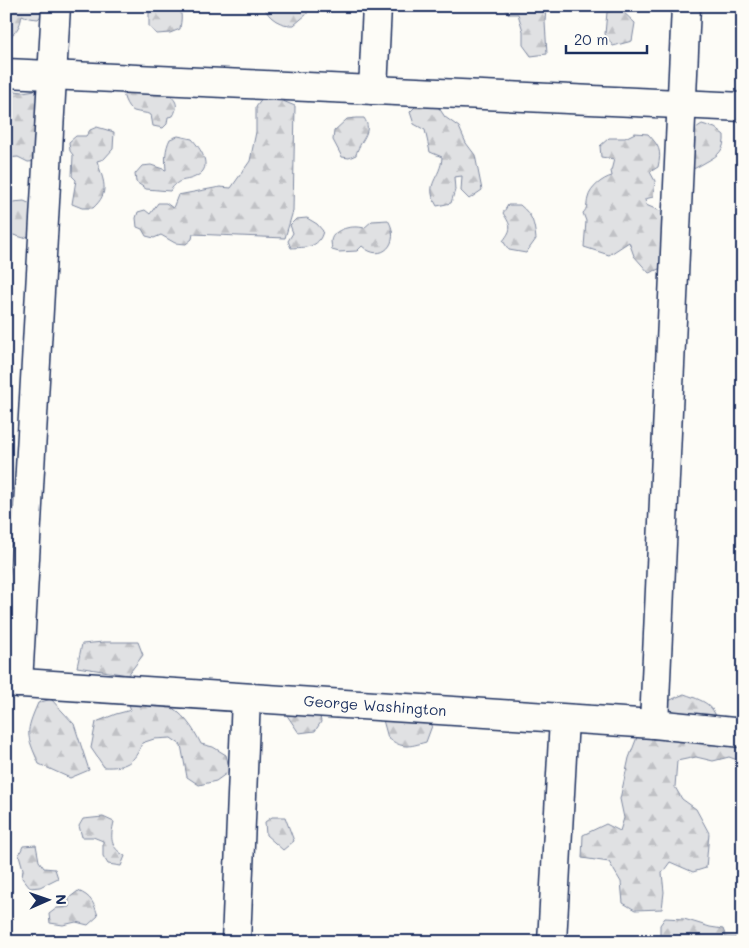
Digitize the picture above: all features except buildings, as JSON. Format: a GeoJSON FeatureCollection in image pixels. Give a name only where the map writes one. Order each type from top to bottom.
{"type":"FeatureCollection","features":[{"type":"Feature","properties":{"kind":"street"},"geometry":{"type":"LineString","coordinates":[[12,683],[56,6]]}},
{"type":"Feature","properties":{"kind":"street"},"geometry":{"type":"LineString","coordinates":[[374,90],[377,6]]}},
{"type":"Feature","properties":{"kind":"street"},"geometry":{"type":"LineString","coordinates":[[654,724],[686,6]]}},
{"type":"Feature","properties":{"kind":"street"},"geometry":{"type":"LineString","coordinates":[[6,73],[743,107]]}},
{"type":"Feature","properties":{"kind":"street","name":"George Washington"},"geometry":{"type":"LineString","coordinates":[[12,683],[654,724],[743,733]]}},
{"type":"Feature","properties":{"kind":"street"},"geometry":{"type":"LineString","coordinates":[[236,942],[246,698]]}},
{"type":"Feature","properties":{"kind":"street"},"geometry":{"type":"LineString","coordinates":[[552,942],[564,719]]}},
{"type":"Feature","properties":{"kind":"green space"},"geometry":{"type":"Polygon","coordinates":[[[6,6],[48,6],[48,8],[38,19],[22,15],[19,26],[6,45],[6,6]]]}},
{"type":"Feature","properties":{"kind":"green space"},"geometry":{"type":"Polygon","coordinates":[[[153,6],[175,6],[178,8],[181,16],[180,29],[170,33],[157,34],[149,27],[149,13],[153,6]]]}},
{"type":"Feature","properties":{"kind":"green space"},"geometry":{"type":"Polygon","coordinates":[[[264,6],[307,6],[307,14],[294,25],[285,24],[272,18],[264,6]]]}},
{"type":"Feature","properties":{"kind":"green space"},"geometry":{"type":"Polygon","coordinates":[[[503,6],[546,6],[547,54],[531,56],[523,45],[523,31],[518,14],[509,14],[503,6]]]}},
{"type":"Feature","properties":{"kind":"green space"},"geometry":{"type":"Polygon","coordinates":[[[620,9],[635,23],[632,41],[613,46],[605,34],[607,12],[620,9]]]}},
{"type":"Feature","properties":{"kind":"green space"},"geometry":{"type":"Polygon","coordinates":[[[122,86],[167,93],[176,103],[173,116],[168,117],[167,124],[163,128],[153,126],[151,115],[134,111],[129,107],[122,86]]]}},
{"type":"Feature","properties":{"kind":"green space"},"geometry":{"type":"Polygon","coordinates":[[[47,88],[50,160],[28,162],[18,157],[6,158],[6,90],[23,92],[47,88]]]}},
{"type":"Feature","properties":{"kind":"green space"},"geometry":{"type":"Polygon","coordinates":[[[266,94],[295,106],[293,211],[285,238],[193,234],[192,239],[186,244],[175,243],[161,235],[154,238],[146,236],[142,229],[137,227],[136,218],[138,212],[145,210],[150,214],[158,203],[166,203],[173,208],[178,195],[220,187],[231,188],[250,161],[256,132],[256,107],[266,94]]]}},
{"type":"Feature","properties":{"kind":"green space"},"geometry":{"type":"Polygon","coordinates":[[[425,102],[439,108],[445,117],[459,127],[466,143],[475,155],[482,190],[469,199],[461,191],[462,176],[454,177],[455,190],[451,203],[437,206],[433,198],[432,186],[439,171],[442,157],[430,152],[425,130],[414,124],[410,112],[416,106],[425,102]]]}},
{"type":"Feature","properties":{"kind":"green space"},"geometry":{"type":"Polygon","coordinates":[[[364,118],[367,123],[367,132],[356,155],[349,158],[342,157],[333,140],[334,131],[347,119],[364,118]]]}},
{"type":"Feature","properties":{"kind":"green space"},"geometry":{"type":"Polygon","coordinates":[[[702,124],[715,128],[724,135],[722,148],[711,159],[696,168],[684,172],[691,131],[702,124]]]}},
{"type":"Feature","properties":{"kind":"green space"},"geometry":{"type":"Polygon","coordinates":[[[97,127],[114,132],[113,149],[104,159],[97,161],[104,186],[102,197],[93,208],[82,208],[72,204],[76,180],[72,176],[73,155],[70,151],[69,142],[76,136],[86,136],[90,130],[97,127]]]}},
{"type":"Feature","properties":{"kind":"green space"},"geometry":{"type":"Polygon","coordinates":[[[635,133],[648,134],[657,145],[660,156],[658,167],[650,172],[655,181],[653,197],[645,199],[646,205],[665,213],[664,267],[649,273],[634,256],[629,242],[609,255],[584,247],[586,221],[583,213],[589,194],[597,184],[612,176],[611,171],[614,159],[601,157],[600,146],[609,138],[625,138],[635,133]]]}},
{"type":"Feature","properties":{"kind":"green space"},"geometry":{"type":"Polygon","coordinates":[[[178,136],[192,139],[199,147],[205,163],[205,168],[202,172],[193,178],[177,183],[170,191],[146,189],[136,182],[135,174],[142,166],[151,165],[166,170],[168,143],[170,139],[178,136]]]}},
{"type":"Feature","properties":{"kind":"green space"},"geometry":{"type":"Polygon","coordinates":[[[24,201],[35,206],[37,232],[24,238],[10,234],[6,229],[6,209],[13,202],[24,201]]]}},
{"type":"Feature","properties":{"kind":"green space"},"geometry":{"type":"Polygon","coordinates":[[[508,205],[520,205],[532,220],[536,239],[526,253],[509,250],[503,241],[510,230],[503,213],[508,205]]]}},
{"type":"Feature","properties":{"kind":"green space"},"geometry":{"type":"Polygon","coordinates":[[[307,218],[317,224],[323,231],[321,237],[311,246],[291,248],[288,241],[293,233],[290,225],[296,219],[307,218]]]}},
{"type":"Feature","properties":{"kind":"green space"},"geometry":{"type":"Polygon","coordinates":[[[388,220],[393,236],[391,243],[382,252],[369,251],[362,246],[357,251],[339,252],[332,250],[331,241],[340,230],[350,227],[364,228],[372,221],[388,220]]]}},
{"type":"Feature","properties":{"kind":"green space"},"geometry":{"type":"Polygon","coordinates":[[[138,642],[143,655],[128,675],[77,667],[82,644],[138,642]]]}},
{"type":"Feature","properties":{"kind":"green space"},"geometry":{"type":"Polygon","coordinates":[[[684,694],[710,706],[716,716],[721,732],[743,733],[743,757],[740,761],[729,757],[713,761],[696,757],[677,761],[675,787],[682,799],[696,809],[709,833],[706,868],[693,872],[670,862],[662,873],[664,892],[662,909],[635,910],[623,903],[621,882],[609,862],[582,858],[583,835],[606,824],[620,831],[624,818],[620,799],[629,758],[639,732],[675,729],[666,702],[684,694]]]}},
{"type":"Feature","properties":{"kind":"green space"},"geometry":{"type":"Polygon","coordinates":[[[126,697],[165,704],[177,711],[195,732],[201,744],[213,747],[226,755],[230,771],[216,781],[199,785],[187,777],[181,745],[171,738],[154,739],[142,743],[136,755],[128,763],[104,767],[91,748],[96,722],[131,710],[126,697]]]}},
{"type":"Feature","properties":{"kind":"green space"},"geometry":{"type":"Polygon","coordinates":[[[51,699],[74,724],[89,770],[70,778],[39,764],[30,739],[29,728],[38,703],[51,699]]]}},
{"type":"Feature","properties":{"kind":"green space"},"geometry":{"type":"Polygon","coordinates":[[[282,708],[319,709],[321,722],[315,731],[299,733],[282,708]]]}},
{"type":"Feature","properties":{"kind":"green space"},"geometry":{"type":"Polygon","coordinates":[[[390,717],[433,723],[426,742],[406,746],[388,738],[383,720],[390,717]]]}},
{"type":"Feature","properties":{"kind":"green space"},"geometry":{"type":"Polygon","coordinates":[[[103,817],[114,822],[112,842],[116,849],[125,856],[121,866],[108,864],[103,856],[103,841],[93,837],[82,837],[79,826],[83,819],[103,817]]]}},
{"type":"Feature","properties":{"kind":"green space"},"geometry":{"type":"Polygon","coordinates":[[[272,817],[285,817],[294,841],[283,850],[266,835],[265,822],[272,817]]]}},
{"type":"Feature","properties":{"kind":"green space"},"geometry":{"type":"Polygon","coordinates":[[[36,845],[39,861],[44,868],[55,869],[58,878],[40,887],[30,888],[22,878],[23,869],[19,855],[23,846],[36,845]]]}},
{"type":"Feature","properties":{"kind":"green space"},"geometry":{"type":"Polygon","coordinates":[[[78,891],[91,900],[98,916],[88,925],[76,922],[63,925],[50,923],[49,914],[57,908],[69,907],[69,898],[78,891]]]}},
{"type":"Feature","properties":{"kind":"green space"},"geometry":{"type":"Polygon","coordinates":[[[665,918],[684,919],[723,929],[726,937],[743,938],[743,942],[660,942],[660,925],[665,918]]]}}]}
